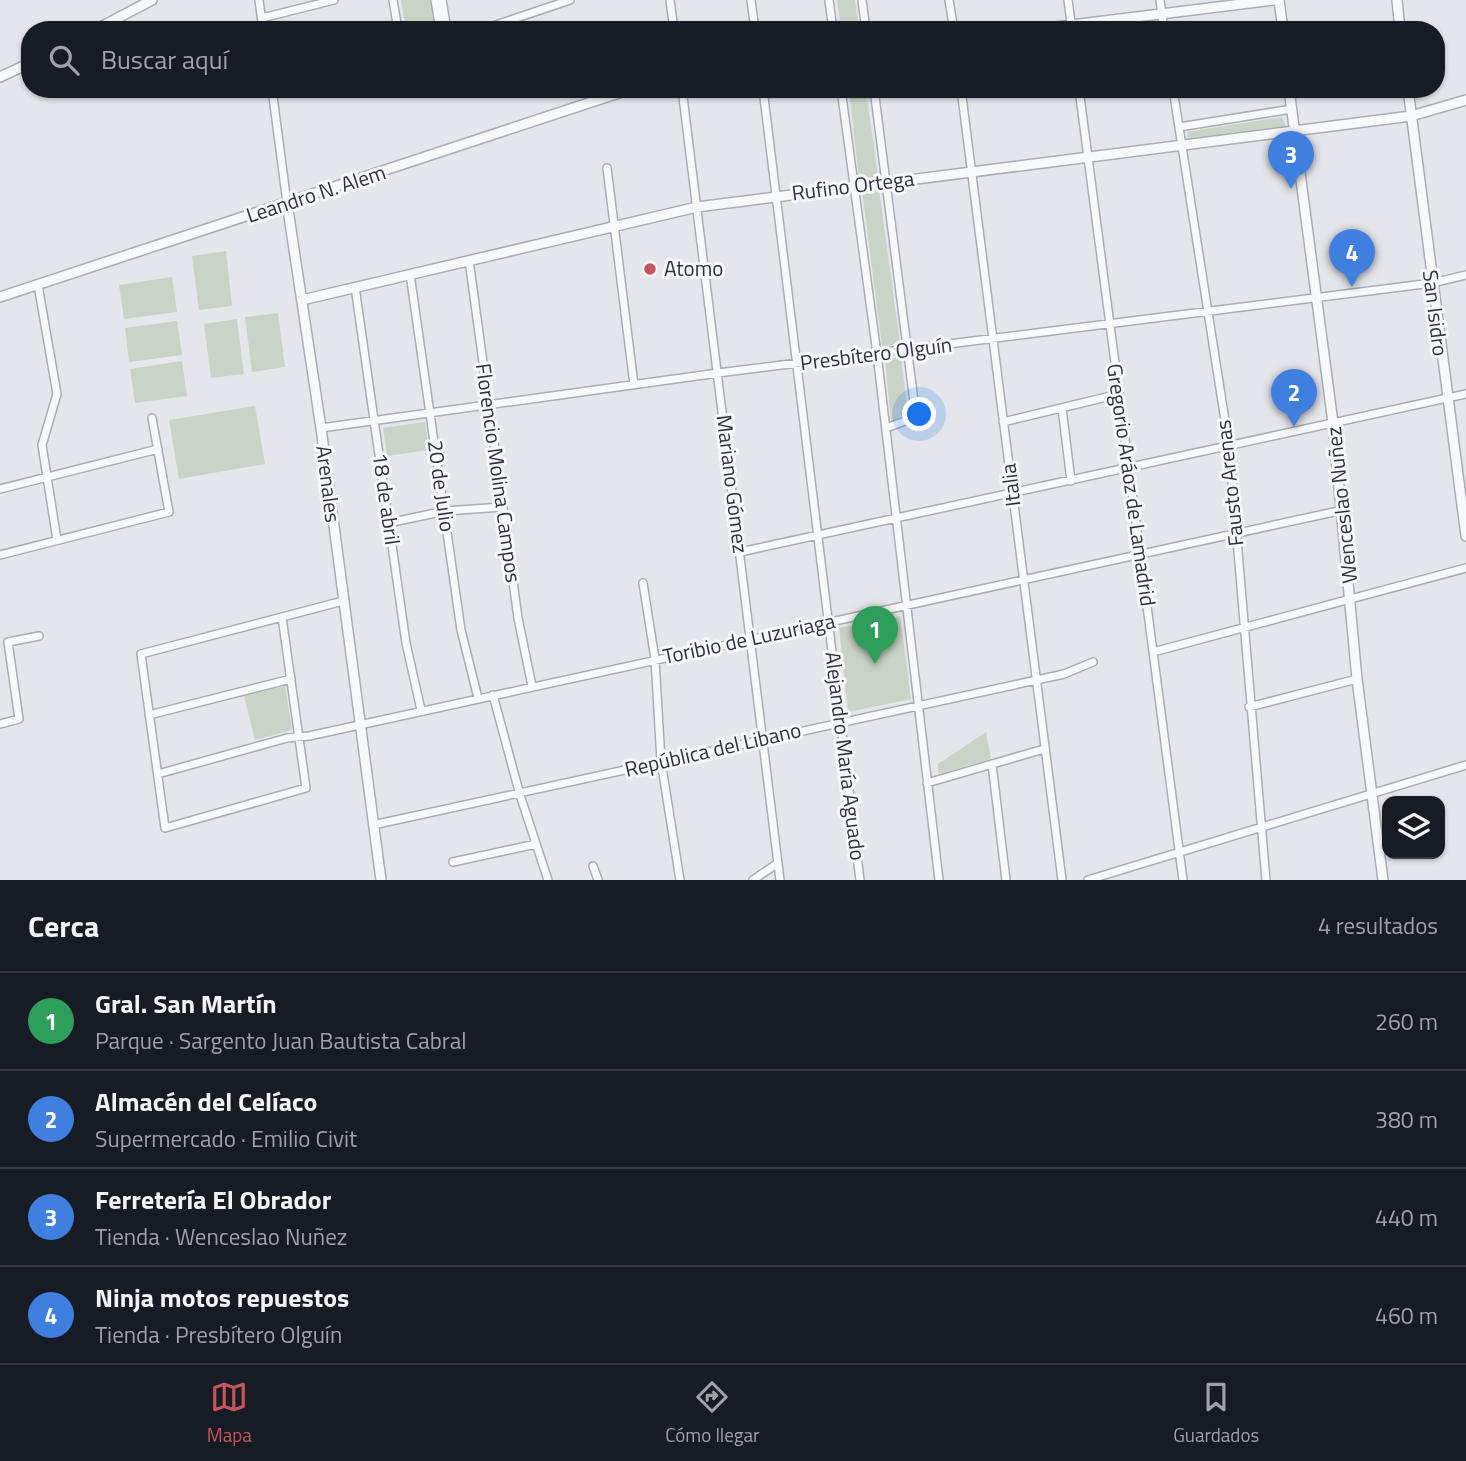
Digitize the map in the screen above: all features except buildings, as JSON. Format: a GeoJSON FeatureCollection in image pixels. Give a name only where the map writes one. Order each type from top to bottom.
{"type":"FeatureCollection","features":[{"type":"Feature","properties":{"kind":"street"},"geometry":{"type":"LineString","coordinates":[[111,21],[152,0]]}},
{"type":"Feature","properties":{"kind":"street"},"geometry":{"type":"LineString","coordinates":[[259,0],[262,21]]}},
{"type":"Feature","properties":{"kind":"street"},"geometry":{"type":"LineString","coordinates":[[262,18],[334,0]]}},
{"type":"Feature","properties":{"kind":"street"},"geometry":{"type":"LineString","coordinates":[[393,0],[396,21]]}},
{"type":"Feature","properties":{"kind":"street"},"geometry":{"type":"LineString","coordinates":[[435,0],[438,21]]}},
{"type":"Feature","properties":{"kind":"street"},"geometry":{"type":"LineString","coordinates":[[442,0],[446,21]]}},
{"type":"Feature","properties":{"kind":"street"},"geometry":{"type":"LineString","coordinates":[[508,21],[570,0]]}},
{"type":"Feature","properties":{"kind":"street"},"geometry":{"type":"LineString","coordinates":[[670,0],[673,21]]}},
{"type":"Feature","properties":{"kind":"street"},"geometry":{"type":"LineString","coordinates":[[751,0],[754,21]]}},
{"type":"Feature","properties":{"kind":"street"},"geometry":{"type":"LineString","coordinates":[[829,0],[832,21]]}},
{"type":"Feature","properties":{"kind":"street"},"geometry":{"type":"LineString","coordinates":[[862,0],[865,21]]}},
{"type":"Feature","properties":{"kind":"street"},"geometry":{"type":"LineString","coordinates":[[949,0],[952,21]]}},
{"type":"Feature","properties":{"kind":"street"},"geometry":{"type":"LineString","coordinates":[[1068,0],[1070,21]]}},
{"type":"Feature","properties":{"kind":"street"},"geometry":{"type":"LineString","coordinates":[[1160,0],[1163,21]]}},
{"type":"Feature","properties":{"kind":"street"},"geometry":{"type":"LineString","coordinates":[[1110,21],[1277,0],[1281,21]]}},
{"type":"Feature","properties":{"kind":"street"},"geometry":{"type":"LineString","coordinates":[[1397,0],[1399,21]]}},
{"type":"Feature","properties":{"kind":"street"},"geometry":{"type":"LineString","coordinates":[[0,77],[21,67]]}},
{"type":"Feature","properties":{"kind":"street","name":"Arenales"},"geometry":{"type":"LineString","coordinates":[[273,98],[321,428],[381,880]]}},
{"type":"Feature","properties":{"kind":"street","name":"Leandro N. Alem"},"geometry":{"type":"LineString","coordinates":[[0,298],[604,98]]}},
{"type":"Feature","properties":{"kind":"street","name":"Mariano Gómez"},"geometry":{"type":"LineString","coordinates":[[683,98],[780,880]]}},
{"type":"Feature","properties":{"kind":"street","name":"Alejandro María Aguado"},"geometry":{"type":"LineString","coordinates":[[764,98],[860,880]]}},
{"type":"Feature","properties":{"kind":"street"},"geometry":{"type":"LineString","coordinates":[[842,98],[877,354],[939,880]]}},
{"type":"Feature","properties":{"kind":"street"},"geometry":{"type":"LineString","coordinates":[[875,98],[916,417],[886,428]]}},
{"type":"Feature","properties":{"kind":"street","name":"Italia"},"geometry":{"type":"LineString","coordinates":[[962,98],[1062,880]]}},
{"type":"Feature","properties":{"kind":"street","name":"Gregorio Aráoz de Lamadrid"},"geometry":{"type":"LineString","coordinates":[[1080,98],[1183,880]]}},
{"type":"Feature","properties":{"kind":"street","name":"Fausto Arenas"},"geometry":{"type":"LineString","coordinates":[[1174,98],[1229,446],[1242,629],[1266,880]]}},
{"type":"Feature","properties":{"kind":"street","name":"Wenceslao Nuñez"},"geometry":{"type":"LineString","coordinates":[[1290,98],[1333,423],[1352,600],[1357,679],[1383,880]]}},
{"type":"Feature","properties":{"kind":"street","name":"San Isidro"},"geometry":{"type":"LineString","coordinates":[[1409,98],[1446,399],[1466,536]]}},
{"type":"Feature","properties":{"kind":"street","name":"Rufino Ortega"},"geometry":{"type":"LineString","coordinates":[[302,300],[697,207],[1411,116],[1466,100]]}},
{"type":"Feature","properties":{"kind":"street"},"geometry":{"type":"LineString","coordinates":[[1179,127],[1292,109]]}},
{"type":"Feature","properties":{"kind":"street"},"geometry":{"type":"LineString","coordinates":[[607,168],[634,385]]}},
{"type":"Feature","properties":{"kind":"street","name":"Florencio Molina Campos"},"geometry":{"type":"LineString","coordinates":[[469,260],[518,618],[532,686]]}},
{"type":"Feature","properties":{"kind":"street","name":"20 de Julio"},"geometry":{"type":"LineString","coordinates":[[410,274],[461,630],[478,698]]}},
{"type":"Feature","properties":{"kind":"street","name":"Presbítero Olguín"},"geometry":{"type":"LineString","coordinates":[[321,428],[718,373],[1432,283],[1466,275]]}},
{"type":"Feature","properties":{"kind":"street"},"geometry":{"type":"LineString","coordinates":[[38,285],[57,394],[42,445],[57,540]]}},
{"type":"Feature","properties":{"kind":"street","name":"18 de abril"},"geometry":{"type":"LineString","coordinates":[[355,287],[388,523],[407,643],[421,710]]}},
{"type":"Feature","properties":{"kind":"street"},"geometry":{"type":"LineString","coordinates":[[1003,422],[1119,394]]}},
{"type":"Feature","properties":{"kind":"street"},"geometry":{"type":"LineString","coordinates":[[740,552],[1466,394]]}},
{"type":"Feature","properties":{"kind":"street"},"geometry":{"type":"LineString","coordinates":[[1062,408],[1071,481]]}},
{"type":"Feature","properties":{"kind":"street"},"geometry":{"type":"LineString","coordinates":[[0,555],[169,512],[152,418]]}},
{"type":"Feature","properties":{"kind":"street"},"geometry":{"type":"LineString","coordinates":[[0,489],[158,449]]}},
{"type":"Feature","properties":{"kind":"street"},"geometry":{"type":"LineString","coordinates":[[388,523],[444,512],[502,507]]}},
{"type":"Feature","properties":{"kind":"street","name":"Toribio de Luzuriaga"},"geometry":{"type":"LineString","coordinates":[[158,774],[299,737],[1343,510]]}},
{"type":"Feature","properties":{"kind":"street"},"geometry":{"type":"LineString","coordinates":[[1153,652],[1466,568]]}},
{"type":"Feature","properties":{"kind":"street"},"geometry":{"type":"LineString","coordinates":[[643,583],[655,659],[661,761],[680,880]]}},
{"type":"Feature","properties":{"kind":"street"},"geometry":{"type":"LineString","coordinates":[[282,617],[306,788],[165,828],[141,654],[282,617],[343,601]]}},
{"type":"Feature","properties":{"kind":"street"},"geometry":{"type":"LineString","coordinates":[[0,724],[19,719],[8,642],[39,636]]}},
{"type":"Feature","properties":{"kind":"street"},"geometry":{"type":"LineString","coordinates":[[0,651],[9,649]]}},
{"type":"Feature","properties":{"kind":"street","name":"República del Libano"},"geometry":{"type":"LineString","coordinates":[[373,825],[1064,674],[1093,662]]}},
{"type":"Feature","properties":{"kind":"street"},"geometry":{"type":"LineString","coordinates":[[149,715],[291,679]]}},
{"type":"Feature","properties":{"kind":"street"},"geometry":{"type":"LineString","coordinates":[[1249,707],[1357,679]]}},
{"type":"Feature","properties":{"kind":"street"},"geometry":{"type":"LineString","coordinates":[[493,695],[520,795],[548,880]]}},
{"type":"Feature","properties":{"kind":"street"},"geometry":{"type":"LineString","coordinates":[[927,783],[1044,749]]}},
{"type":"Feature","properties":{"kind":"street"},"geometry":{"type":"LineString","coordinates":[[992,764],[1006,880]]}},
{"type":"Feature","properties":{"kind":"street"},"geometry":{"type":"LineString","coordinates":[[1088,880],[1466,765]]}},
{"type":"Feature","properties":{"kind":"street"},"geometry":{"type":"LineString","coordinates":[[453,862],[536,844]]}},
{"type":"Feature","properties":{"kind":"street"},"geometry":{"type":"LineString","coordinates":[[753,880],[778,863]]}},
{"type":"Feature","properties":{"kind":"street"},"geometry":{"type":"LineString","coordinates":[[593,866],[598,880]]}},
{"type":"Feature","properties":{"kind":"green space"},"geometry":{"type":"Polygon","coordinates":[[[401,0],[432,0],[435,21],[404,21],[401,0]]]}},
{"type":"Feature","properties":{"kind":"green space"},"geometry":{"type":"Polygon","coordinates":[[[837,0],[855,0],[858,21],[840,21],[837,0]]]}},
{"type":"Feature","properties":{"kind":"green space"},"geometry":{"type":"Polygon","coordinates":[[[850,98],[867,98],[878,177],[859,179],[850,98]]]}},
{"type":"Feature","properties":{"kind":"green space"},"geometry":{"type":"Polygon","coordinates":[[[1282,117],[1288,131],[1188,142],[1187,132],[1282,117]]]}},
{"type":"Feature","properties":{"kind":"green space"},"geometry":{"type":"Polygon","coordinates":[[[879,189],[900,344],[882,346],[862,190],[879,189]]]}},
{"type":"Feature","properties":{"kind":"green space"},"geometry":{"type":"Polygon","coordinates":[[[226,251],[232,306],[199,310],[192,256],[226,251]]]}},
{"type":"Feature","properties":{"kind":"green space"},"geometry":{"type":"Polygon","coordinates":[[[172,277],[177,312],[124,319],[119,285],[172,277]]]}},
{"type":"Feature","properties":{"kind":"green space"},"geometry":{"type":"Polygon","coordinates":[[[278,313],[285,367],[252,372],[245,317],[278,313]]]}},
{"type":"Feature","properties":{"kind":"green space"},"geometry":{"type":"Polygon","coordinates":[[[237,319],[244,374],[211,378],[204,324],[237,319]]]}},
{"type":"Feature","properties":{"kind":"green space"},"geometry":{"type":"Polygon","coordinates":[[[177,321],[182,355],[129,362],[125,328],[177,321]]]}},
{"type":"Feature","properties":{"kind":"green space"},"geometry":{"type":"Polygon","coordinates":[[[901,357],[908,414],[891,421],[885,359],[901,357]]]}},
{"type":"Feature","properties":{"kind":"green space"},"geometry":{"type":"Polygon","coordinates":[[[182,361],[187,396],[135,403],[130,369],[182,361]]]}},
{"type":"Feature","properties":{"kind":"green space"},"geometry":{"type":"Polygon","coordinates":[[[255,406],[265,464],[179,479],[169,420],[255,406]]]}},
{"type":"Feature","properties":{"kind":"green space"},"geometry":{"type":"Polygon","coordinates":[[[425,422],[429,450],[387,456],[383,428],[425,422]]]}},
{"type":"Feature","properties":{"kind":"green space"},"geometry":{"type":"Polygon","coordinates":[[[900,616],[911,699],[848,712],[839,628],[900,616]]]}},
{"type":"Feature","properties":{"kind":"green space"},"geometry":{"type":"Polygon","coordinates":[[[285,686],[292,730],[255,740],[244,696],[285,686]]]}},
{"type":"Feature","properties":{"kind":"green space"},"geometry":{"type":"Polygon","coordinates":[[[986,732],[991,759],[938,774],[938,764],[986,732]]]}},
{"type":"Feature","properties":{"kind":"place","name":"Ferretería El Obrador"},"geometry":{"type":"Point","coordinates":[1291,189]}},
{"type":"Feature","properties":{"kind":"place","name":"Atomo"},"geometry":{"type":"Point","coordinates":[650,269]}},
{"type":"Feature","properties":{"kind":"place","name":"Ninja motos repuestos"},"geometry":{"type":"Point","coordinates":[1352,287]}},
{"type":"Feature","properties":{"kind":"place","name":"Almacén del Celíaco"},"geometry":{"type":"Point","coordinates":[1294,427]}},
{"type":"Feature","properties":{"kind":"place","name":"Gral. San Martín"},"geometry":{"type":"Point","coordinates":[875,664]}}]}
